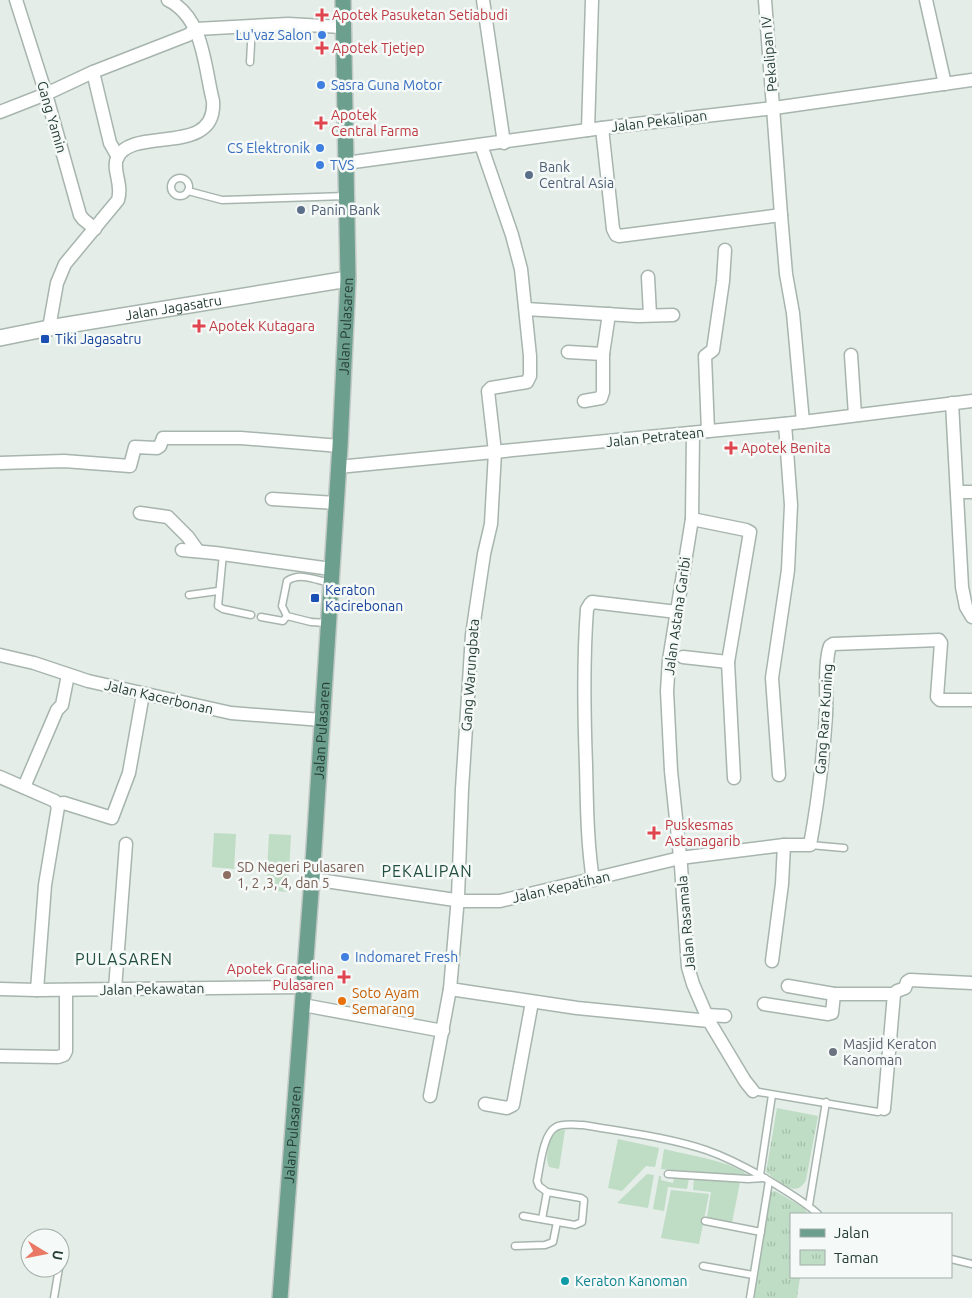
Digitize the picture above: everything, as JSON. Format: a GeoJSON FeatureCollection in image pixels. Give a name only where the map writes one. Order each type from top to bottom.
{"type":"FeatureCollection","features":[{"type":"Feature","properties":{"kind":"main road","name":"Jalan Pulasaren"},"geometry":{"type":"LineString","coordinates":[[280,1298],[312,879],[327,623],[340,446],[348,279],[343,0]]}},
{"type":"Feature","properties":{"kind":"street","name":"Gang Yamin"},"geometry":{"type":"LineString","coordinates":[[16,0],[46,94],[80,214],[95,229]]}},
{"type":"Feature","properties":{"kind":"street"},"geometry":{"type":"LineString","coordinates":[[49,328],[61,271],[70,257],[118,200],[121,187],[116,166],[118,157],[125,150],[140,143],[189,136],[204,127],[213,111],[213,101],[196,29],[178,5],[168,0]]}},
{"type":"Feature","properties":{"kind":"street"},"geometry":{"type":"LineString","coordinates":[[483,0],[504,143]]}},
{"type":"Feature","properties":{"kind":"street"},"geometry":{"type":"LineString","coordinates":[[588,130],[592,0]]}},
{"type":"Feature","properties":{"kind":"street","name":"Pekalipan IV"},"geometry":{"type":"LineString","coordinates":[[765,0],[786,274],[793,313],[803,422]]}},
{"type":"Feature","properties":{"kind":"street"},"geometry":{"type":"LineString","coordinates":[[926,0],[945,84]]}},
{"type":"Feature","properties":{"kind":"street"},"geometry":{"type":"LineString","coordinates":[[0,112],[46,94],[93,72],[188,35],[196,29],[288,24],[342,27]]}},
{"type":"Feature","properties":{"kind":"street"},"geometry":{"type":"LineString","coordinates":[[93,72],[110,143],[118,157]]}},
{"type":"Feature","properties":{"kind":"street","name":"Jalan Pekalipan"},"geometry":{"type":"LineString","coordinates":[[346,163],[504,143],[602,128],[774,108],[972,80]]}},
{"type":"Feature","properties":{"kind":"street"},"geometry":{"type":"LineString","coordinates":[[602,128],[613,229],[616,235],[781,215]]}},
{"type":"Feature","properties":{"kind":"street"},"geometry":{"type":"LineString","coordinates":[[480,145],[518,252],[526,309],[672,316]]}},
{"type":"Feature","properties":{"kind":"street"},"geometry":{"type":"LineString","coordinates":[[708,432],[704,356],[713,350],[723,281],[725,250]]}},
{"type":"Feature","properties":{"kind":"street"},"geometry":{"type":"LineString","coordinates":[[648,278],[650,315]]}},
{"type":"Feature","properties":{"kind":"street","name":"Jalan Jagasatru"},"geometry":{"type":"LineString","coordinates":[[0,338],[49,328],[348,279]]}},
{"type":"Feature","properties":{"kind":"street","name":"Gang Warungbata"},"geometry":{"type":"LineString","coordinates":[[430,1096],[450,989],[472,635],[484,554],[491,524],[495,452],[488,391],[491,388],[527,382],[529,380],[530,356],[526,309]]}},
{"type":"Feature","properties":{"kind":"street"},"geometry":{"type":"LineString","coordinates":[[584,401],[599,399],[602,396],[604,389],[603,354],[609,314]]}},
{"type":"Feature","properties":{"kind":"street"},"geometry":{"type":"LineString","coordinates":[[568,352],[603,354]]}},
{"type":"Feature","properties":{"kind":"street"},"geometry":{"type":"LineString","coordinates":[[851,355],[855,416]]}},
{"type":"Feature","properties":{"kind":"street","name":"Jalan Petratean"},"geometry":{"type":"LineString","coordinates":[[338,467],[786,424],[972,401]]}},
{"type":"Feature","properties":{"kind":"street"},"geometry":{"type":"LineString","coordinates":[[952,403],[962,587],[966,607],[972,617]]}},
{"type":"Feature","properties":{"kind":"street"},"geometry":{"type":"LineString","coordinates":[[779,775],[772,678],[788,570],[791,505],[786,424]]}},
{"type":"Feature","properties":{"kind":"street","name":"Jalan Astana Garibi"},"geometry":{"type":"LineString","coordinates":[[680,858],[671,771],[667,691],[669,660],[692,519],[693,433]]}},
{"type":"Feature","properties":{"kind":"street"},"geometry":{"type":"LineString","coordinates":[[0,463],[64,461],[130,466],[135,446],[157,448],[160,446],[163,438],[241,438],[340,446]]}},
{"type":"Feature","properties":{"kind":"street"},"geometry":{"type":"LineString","coordinates":[[957,492],[972,492]]}},
{"type":"Feature","properties":{"kind":"street"},"geometry":{"type":"LineString","coordinates":[[272,499],[336,503]]}},
{"type":"Feature","properties":{"kind":"street"},"geometry":{"type":"LineString","coordinates":[[140,513],[168,518],[188,537],[198,551]]}},
{"type":"Feature","properties":{"kind":"street"},"geometry":{"type":"LineString","coordinates":[[692,519],[750,532],[728,662],[734,778]]}},
{"type":"Feature","properties":{"kind":"street"},"geometry":{"type":"LineString","coordinates":[[182,550],[223,554],[331,576]]}},
{"type":"Feature","properties":{"kind":"street"},"geometry":{"type":"LineString","coordinates":[[593,880],[588,844],[584,701],[587,609],[592,602],[677,612]]}},
{"type":"Feature","properties":{"kind":"street","name":"Gang Rara Kuning"},"geometry":{"type":"LineString","coordinates":[[810,845],[821,779],[830,646],[939,640],[941,643],[938,698],[944,700],[972,700]]}},
{"type":"Feature","properties":{"kind":"street","name":"Jalan Kacerbonan"},"geometry":{"type":"LineString","coordinates":[[0,655],[143,694],[231,713],[322,720]]}},
{"type":"Feature","properties":{"kind":"street"},"geometry":{"type":"LineString","coordinates":[[683,657],[728,662]]}},
{"type":"Feature","properties":{"kind":"street"},"geometry":{"type":"LineString","coordinates":[[24,787],[57,710],[62,705],[68,675]]}},
{"type":"Feature","properties":{"kind":"street"},"geometry":{"type":"LineString","coordinates":[[0,777],[58,804],[64,803],[112,818],[128,773],[143,694]]}},
{"type":"Feature","properties":{"kind":"street"},"geometry":{"type":"LineString","coordinates":[[37,990],[45,886],[58,804]]}},
{"type":"Feature","properties":{"kind":"street"},"geometry":{"type":"LineString","coordinates":[[115,989],[126,844]]}},
{"type":"Feature","properties":{"kind":"street"},"geometry":{"type":"LineString","coordinates":[[772,961],[782,884],[784,845]]}},
{"type":"Feature","properties":{"kind":"street","name":"Jalan Kepatihan"},"geometry":{"type":"LineString","coordinates":[[312,879],[457,900],[478,902],[500,901],[680,858],[784,845],[810,845]]}},
{"type":"Feature","properties":{"kind":"street","name":"Jalan Rasamala"},"geometry":{"type":"LineString","coordinates":[[680,858],[688,966],[693,984],[708,1018],[745,1081],[753,1091]]}},
{"type":"Feature","properties":{"kind":"street"},"geometry":{"type":"LineString","coordinates":[[788,986],[834,994],[894,994],[896,991],[904,990],[907,982],[911,980],[972,983]]}},
{"type":"Feature","properties":{"kind":"street","name":"Jalan Pekawatan"},"geometry":{"type":"LineString","coordinates":[[0,988],[66,990],[304,987]]}},
{"type":"Feature","properties":{"kind":"street"},"geometry":{"type":"LineString","coordinates":[[450,989],[577,1008],[708,1018],[725,1016]]}},
{"type":"Feature","properties":{"kind":"street"},"geometry":{"type":"LineString","coordinates":[[0,1056],[58,1057],[64,1055],[66,1051],[66,990]]}},
{"type":"Feature","properties":{"kind":"street"},"geometry":{"type":"LineString","coordinates":[[764,1004],[828,1014],[832,1013],[834,994]]}},
{"type":"Feature","properties":{"kind":"street"},"geometry":{"type":"LineString","coordinates":[[884,1109],[894,994]]}},
{"type":"Feature","properties":{"kind":"street"},"geometry":{"type":"LineString","coordinates":[[485,1104],[507,1108],[513,1106],[532,1002]]}},
{"type":"Feature","properties":{"kind":"street"},"geometry":{"type":"LineString","coordinates":[[303,1005],[443,1031]]}},
{"type":"Feature","properties":{"kind":"lane"},"geometry":{"type":"LineString","coordinates":[[250,62],[252,26]]}},
{"type":"Feature","properties":{"kind":"lane"},"geometry":{"type":"LineString","coordinates":[[188,191],[222,200],[348,196]]}},
{"type":"Feature","properties":{"kind":"lane"},"geometry":{"type":"LineString","coordinates":[[223,554],[217,600],[219,608],[251,615]]}},
{"type":"Feature","properties":{"kind":"lane"},"geometry":{"type":"LineString","coordinates":[[327,623],[311,622],[287,616],[282,606],[287,581],[294,577],[331,576]]}},
{"type":"Feature","properties":{"kind":"lane"},"geometry":{"type":"LineString","coordinates":[[189,595],[218,591]]}},
{"type":"Feature","properties":{"kind":"lane"},"geometry":{"type":"LineString","coordinates":[[261,617],[282,621],[287,616]]}},
{"type":"Feature","properties":{"kind":"lane"},"geometry":{"type":"LineString","coordinates":[[810,845],[844,848]]}},
{"type":"Feature","properties":{"kind":"lane"},"geometry":{"type":"LineString","coordinates":[[753,1091],[772,1096],[826,1102],[878,1112],[884,1109]]}},
{"type":"Feature","properties":{"kind":"lane"},"geometry":{"type":"LineString","coordinates":[[750,1298],[761,1232],[772,1096]]}},
{"type":"Feature","properties":{"kind":"lane"},"geometry":{"type":"LineString","coordinates":[[809,1205],[826,1102]]}},
{"type":"Feature","properties":{"kind":"lane"},"geometry":{"type":"LineString","coordinates":[[523,1216],[558,1222],[579,1224],[582,1222],[584,1200],[547,1192],[538,1186],[537,1181],[547,1136],[556,1126],[568,1124],[675,1141],[707,1150],[738,1163],[765,1178],[809,1205],[817,1213]]}},
{"type":"Feature","properties":{"kind":"lane"},"geometry":{"type":"LineString","coordinates":[[668,1174],[748,1180],[765,1178]]}},
{"type":"Feature","properties":{"kind":"lane"},"geometry":{"type":"LineString","coordinates":[[542,1219],[547,1192]]}},
{"type":"Feature","properties":{"kind":"lane"},"geometry":{"type":"LineString","coordinates":[[705,1221],[761,1232]]}},
{"type":"Feature","properties":{"kind":"lane"},"geometry":{"type":"LineString","coordinates":[[515,1246],[545,1245],[554,1242],[558,1222]]}},
{"type":"Feature","properties":{"kind":"lane"},"geometry":{"type":"LineString","coordinates":[[952,1259],[972,1264]]}},
{"type":"Feature","properties":{"kind":"lane"},"geometry":{"type":"LineString","coordinates":[[703,1266],[754,1275]]}},
{"type":"Feature","properties":{"kind":"lane"},"geometry":{"type":"LineString","coordinates":[[54,1298],[57,1278]]}},
{"type":"Feature","properties":{"kind":"green space"},"geometry":{"type":"Polygon","coordinates":[[[214,833],[236,834],[234,869],[212,867],[214,833]]]}},
{"type":"Feature","properties":{"kind":"green space"},"geometry":{"type":"Polygon","coordinates":[[[269,834],[291,835],[288,892],[266,890],[269,834]]]}},
{"type":"Feature","properties":{"kind":"green space"},"geometry":{"type":"Polygon","coordinates":[[[777,1108],[818,1116],[806,1180],[802,1186],[797,1188],[792,1189],[781,1184],[766,1172],[777,1108]]]}},
{"type":"Feature","properties":{"kind":"green space"},"geometry":{"type":"Polygon","coordinates":[[[555,1130],[565,1130],[559,1169],[549,1167],[547,1159],[549,1145],[555,1130]]]}},
{"type":"Feature","properties":{"kind":"green space"},"geometry":{"type":"Polygon","coordinates":[[[618,1139],[659,1148],[655,1167],[646,1166],[622,1191],[608,1188],[618,1139]]]}},
{"type":"Feature","properties":{"kind":"green space"},"geometry":{"type":"Polygon","coordinates":[[[664,1149],[721,1162],[741,1170],[747,1175],[661,1169],[664,1149]]]}},
{"type":"Feature","properties":{"kind":"green space"},"geometry":{"type":"Polygon","coordinates":[[[647,1174],[654,1175],[648,1208],[617,1203],[647,1174]]]}},
{"type":"Feature","properties":{"kind":"green space"},"geometry":{"type":"Polygon","coordinates":[[[659,1176],[661,1176],[661,1180],[673,1183],[674,1178],[689,1178],[687,1189],[668,1187],[664,1211],[653,1209],[659,1176]]]}},
{"type":"Feature","properties":{"kind":"green space"},"geometry":{"type":"Polygon","coordinates":[[[694,1179],[740,1182],[732,1223],[707,1217],[711,1192],[693,1190],[694,1179]]]}},
{"type":"Feature","properties":{"kind":"green space"},"geometry":{"type":"Polygon","coordinates":[[[671,1190],[709,1194],[699,1244],[661,1238],[671,1190]]]}},
{"type":"Feature","properties":{"kind":"green space"},"geometry":{"type":"Polygon","coordinates":[[[775,1191],[804,1208],[807,1213],[790,1213],[790,1278],[800,1278],[797,1298],[754,1298],[771,1192],[775,1191]]]}},
{"type":"Feature","properties":{"kind":"place","name":"Apotek Pasuketan Setiabudi"},"geometry":{"type":"Point","coordinates":[322,15]}},
{"type":"Feature","properties":{"kind":"place","name":"Lu'vaz Salon"},"geometry":{"type":"Point","coordinates":[322,35]}},
{"type":"Feature","properties":{"kind":"place","name":"Apotek Tjetjep"},"geometry":{"type":"Point","coordinates":[322,48]}},
{"type":"Feature","properties":{"kind":"place","name":"Sasra Guna Motor"},"geometry":{"type":"Point","coordinates":[321,85]}},
{"type":"Feature","properties":{"kind":"place","name":"Apotek Central Farma"},"geometry":{"type":"Point","coordinates":[321,123]}},
{"type":"Feature","properties":{"kind":"place","name":"CS Elektronik"},"geometry":{"type":"Point","coordinates":[320,148]}},
{"type":"Feature","properties":{"kind":"place","name":"TVS"},"geometry":{"type":"Point","coordinates":[320,165]}},
{"type":"Feature","properties":{"kind":"place","name":"Bank Central Asia"},"geometry":{"type":"Point","coordinates":[529,175]}},
{"type":"Feature","properties":{"kind":"place","name":"Panin Bank"},"geometry":{"type":"Point","coordinates":[301,210]}},
{"type":"Feature","properties":{"kind":"place","name":"Apotek Kutagara"},"geometry":{"type":"Point","coordinates":[199,326]}},
{"type":"Feature","properties":{"kind":"place","name":"Tiki Jagasatru"},"geometry":{"type":"Point","coordinates":[45,339]}},
{"type":"Feature","properties":{"kind":"place","name":"Apotek Benita"},"geometry":{"type":"Point","coordinates":[731,448]}},
{"type":"Feature","properties":{"kind":"place","name":"Keraton Kacirebonan"},"geometry":{"type":"Point","coordinates":[315,598]}},
{"type":"Feature","properties":{"kind":"place","name":"Puskesmas Astanagarib"},"geometry":{"type":"Point","coordinates":[654,833]}},
{"type":"Feature","properties":{"kind":"place","name":"SD Negeri Pulasaren 1, 2 ,3, 4, dan 5"},"geometry":{"type":"Point","coordinates":[227,875]}},
{"type":"Feature","properties":{"kind":"place","name":"Indomaret Fresh"},"geometry":{"type":"Point","coordinates":[345,957]}},
{"type":"Feature","properties":{"kind":"place","name":"Apotek Gracelina Pulasaren"},"geometry":{"type":"Point","coordinates":[344,977]}},
{"type":"Feature","properties":{"kind":"place","name":"Soto Ayam Semarang"},"geometry":{"type":"Point","coordinates":[342,1001]}},
{"type":"Feature","properties":{"kind":"place","name":"Masjid Keraton Kanoman"},"geometry":{"type":"Point","coordinates":[833,1052]}},
{"type":"Feature","properties":{"kind":"place","name":"Keraton Kanoman"},"geometry":{"type":"Point","coordinates":[565,1281]}},
{"type":"Feature","properties":{"kind":"district","name":"PEKALIPAN"},"geometry":{"type":"Point","coordinates":[427,871]}},
{"type":"Feature","properties":{"kind":"district","name":"PULASAREN"},"geometry":{"type":"Point","coordinates":[124,959]}}]}
